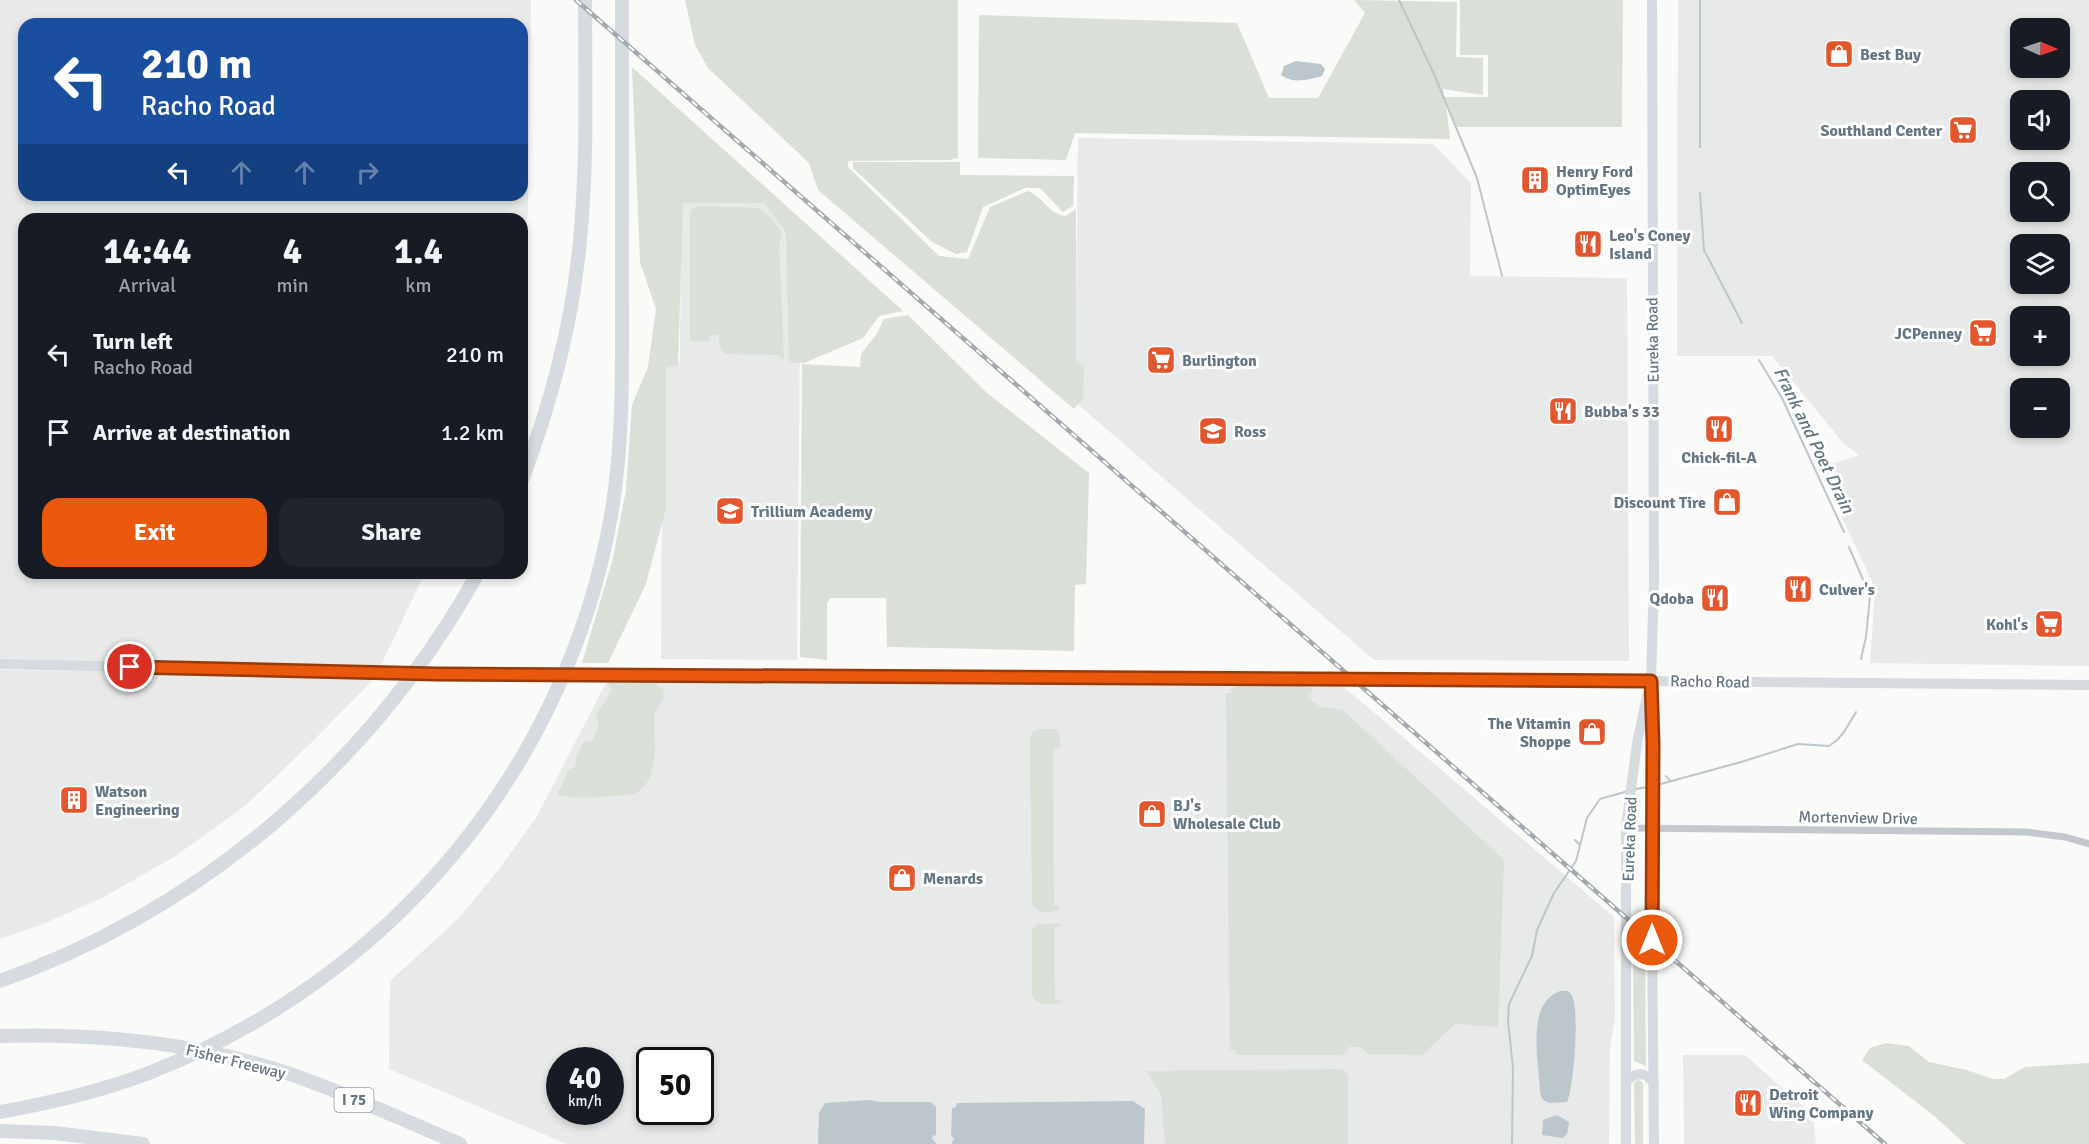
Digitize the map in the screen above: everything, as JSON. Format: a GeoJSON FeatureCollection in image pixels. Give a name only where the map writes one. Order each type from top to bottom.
{"type":"FeatureCollection","features":[{"type":"Feature","properties":{"kind":"highway"},"geometry":{"type":"LineString","coordinates":[[528,464],[552,389],[574,288],[583,214],[585,0]]}},
{"type":"Feature","properties":{"kind":"highway"},"geometry":{"type":"LineString","coordinates":[[0,1112],[74,1097],[144,1075],[182,1060],[261,1019],[321,981],[398,915],[459,848],[512,774],[558,690],[574,651],[605,546],[619,457],[622,397],[622,0]]}},
{"type":"Feature","properties":{"kind":"highway"},"geometry":{"type":"LineString","coordinates":[[0,981],[29,971],[115,932],[228,860],[273,825],[332,770],[366,734],[431,649],[474,579]]}},
{"type":"Feature","properties":{"kind":"highway","name":"Fisher Freeway"},"geometry":{"type":"LineString","coordinates":[[0,1036],[62,1034],[101,1036],[168,1044],[247,1062],[308,1081],[460,1144]]}},
{"type":"Feature","properties":{"kind":"highway"},"geometry":{"type":"LineString","coordinates":[[0,1131],[65,1134],[143,1144]]}},
{"type":"Feature","properties":{"kind":"street","name":"Eureka Road"},"geometry":{"type":"LineString","coordinates":[[1652,0],[1654,579],[1651,828],[1654,1144]]}},
{"type":"Feature","properties":{"kind":"street","name":"Racho Road"},"geometry":{"type":"LineString","coordinates":[[0,664],[437,674],[2089,685]]}},
{"type":"Feature","properties":{"kind":"street","name":"Eureka Road"},"geometry":{"type":"LineString","coordinates":[[1626,1144],[1626,828],[1637,743],[1651,681]]}},
{"type":"Feature","properties":{"kind":"street","name":"Mortenview Drive"},"geometry":{"type":"LineString","coordinates":[[1626,828],[2027,832],[2065,837],[2089,844]]}},
{"type":"Feature","properties":{"kind":"street"},"geometry":{"type":"LineString","coordinates":[[1626,1081],[1641,1073],[1648,1076],[1654,1083]]}},
{"type":"Feature","properties":{"kind":"shaded area"},"geometry":{"type":"Polygon","coordinates":[[[0,0],[531,0],[528,209],[528,213],[18,213],[18,579],[422,579],[379,669],[0,660],[0,0]]]}},
{"type":"Feature","properties":{"kind":"shaded area"},"geometry":{"type":"Polygon","coordinates":[[[685,0],[958,0],[958,158],[848,161],[848,167],[939,256],[968,259],[990,207],[1028,191],[1059,214],[1065,216],[1076,209],[1076,362],[1084,366],[1083,398],[1074,409],[818,190],[809,163],[708,68],[695,45],[685,0]]]}},
{"type":"Feature","properties":{"kind":"shaded area"},"geometry":{"type":"Polygon","coordinates":[[[1354,0],[1457,2],[1456,57],[1483,58],[1483,95],[1443,89],[1444,97],[1488,97],[1488,55],[1460,55],[1460,0],[1623,0],[1622,127],[1457,127],[1445,98],[1450,139],[1075,133],[1066,160],[978,158],[979,15],[1237,23],[1269,98],[1318,98],[1365,13],[1354,0]]]}},
{"type":"Feature","properties":{"kind":"shaded area","name":"Southland Center"},"geometry":{"type":"Polygon","coordinates":[[[1678,0],[2089,0],[2089,666],[1870,663],[1875,588],[1819,468],[1860,455],[1845,445],[1772,356],[1677,356],[1678,0]]]}},
{"type":"Feature","properties":{"kind":"shaded area"},"geometry":{"type":"Polygon","coordinates":[[[1296,61],[1321,64],[1325,69],[1322,76],[1306,80],[1290,80],[1281,75],[1284,66],[1296,61]]]}},
{"type":"Feature","properties":{"kind":"shaded area"},"geometry":{"type":"Polygon","coordinates":[[[632,67],[903,311],[879,316],[863,338],[804,363],[789,363],[786,232],[764,203],[683,203],[678,365],[666,368],[666,508],[646,584],[608,663],[582,663],[613,558],[626,490],[632,405],[648,367],[656,309],[640,262],[632,67]]]}},
{"type":"Feature","properties":{"kind":"shaded area"},"geometry":{"type":"Polygon","coordinates":[[[1078,138],[1433,144],[1471,183],[1470,276],[1627,278],[1629,661],[1374,660],[1075,402],[1078,138]]]}},
{"type":"Feature","properties":{"kind":"shaded area"},"geometry":{"type":"Polygon","coordinates":[[[853,162],[960,162],[960,175],[1074,176],[1073,206],[1063,212],[1040,188],[1025,188],[983,207],[967,252],[956,254],[932,242],[853,168],[853,162]]]}},
{"type":"Feature","properties":{"kind":"shaded area","name":"Trillium Academy"},"geometry":{"type":"Polygon","coordinates":[[[681,193],[769,194],[801,223],[797,660],[661,659],[663,362],[680,362],[681,193]]]}},
{"type":"Feature","properties":{"kind":"shaded area"},"geometry":{"type":"Polygon","coordinates":[[[698,206],[758,208],[771,218],[782,232],[779,245],[784,359],[777,355],[726,354],[720,348],[718,334],[710,335],[710,342],[690,341],[690,210],[698,206]]]}},
{"type":"Feature","properties":{"kind":"shaded area"},"geometry":{"type":"Polygon","coordinates":[[[908,315],[987,393],[1089,473],[1086,584],[1075,585],[1074,651],[887,647],[886,598],[830,598],[827,604],[827,660],[800,657],[802,364],[860,367],[861,354],[876,335],[884,319],[908,315]]]}},
{"type":"Feature","properties":{"kind":"shaded area"},"geometry":{"type":"Polygon","coordinates":[[[0,670],[376,677],[245,806],[174,857],[102,898],[43,924],[0,939],[0,670]]]}},
{"type":"Feature","properties":{"kind":"shaded area"},"geometry":{"type":"Polygon","coordinates":[[[605,680],[656,682],[658,687],[664,689],[663,699],[654,713],[655,752],[650,779],[636,794],[585,798],[560,796],[558,794],[568,770],[575,767],[577,755],[584,742],[592,741],[599,726],[596,714],[611,692],[605,680]]]}},
{"type":"Feature","properties":{"kind":"shaded area"},"geometry":{"type":"Polygon","coordinates":[[[607,681],[1344,687],[1614,917],[1615,1020],[1610,1046],[1609,1144],[567,1144],[389,1069],[390,981],[459,918],[496,873],[536,818],[607,681]]]}},
{"type":"Feature","properties":{"kind":"shaded area"},"geometry":{"type":"Polygon","coordinates":[[[1238,685],[1301,685],[1312,688],[1313,693],[1307,697],[1321,707],[1343,710],[1504,860],[1498,1027],[1455,1024],[1422,1055],[1369,1054],[1362,1047],[1348,1047],[1342,1055],[1238,1055],[1232,1052],[1235,1050],[1230,1050],[1226,696],[1227,693],[1232,693],[1228,691],[1238,685]]]}},
{"type":"Feature","properties":{"kind":"shaded area"},"geometry":{"type":"Polygon","coordinates":[[[1038,729],[1055,729],[1060,734],[1060,748],[1053,749],[1054,905],[1060,906],[1058,911],[1046,912],[1039,911],[1032,903],[1030,738],[1038,729]]]}},
{"type":"Feature","properties":{"kind":"shaded area"},"geometry":{"type":"Polygon","coordinates":[[[1059,923],[1061,926],[1054,927],[1055,999],[1062,1001],[1043,1004],[1034,999],[1032,995],[1032,930],[1038,924],[1059,923]]]}},
{"type":"Feature","properties":{"kind":"shaded area"},"geometry":{"type":"Polygon","coordinates":[[[1633,951],[1645,952],[1646,1066],[1634,1061],[1633,951]]]}},
{"type":"Feature","properties":{"kind":"shaded area"},"geometry":{"type":"Polygon","coordinates":[[[1560,991],[1568,991],[1571,994],[1575,1007],[1574,1067],[1567,1102],[1549,1103],[1542,1099],[1540,1091],[1537,1050],[1538,1021],[1542,1008],[1549,998],[1560,991]]]}},
{"type":"Feature","properties":{"kind":"shaded area"},"geometry":{"type":"Polygon","coordinates":[[[1886,1043],[1909,1046],[1929,1062],[1967,1070],[1993,1079],[2004,1079],[2025,1067],[2089,1063],[2089,1144],[1965,1144],[1933,1115],[1862,1060],[1870,1048],[1886,1043]]]}},
{"type":"Feature","properties":{"kind":"shaded area"},"geometry":{"type":"Polygon","coordinates":[[[1683,1055],[1745,1055],[1813,1115],[1816,1144],[1684,1144],[1683,1055]]]}},
{"type":"Feature","properties":{"kind":"shaded area"},"geometry":{"type":"Polygon","coordinates":[[[1342,1069],[1348,1075],[1348,1144],[1165,1144],[1161,1094],[1146,1071],[1342,1069]]]}},
{"type":"Feature","properties":{"kind":"shaded area"},"geometry":{"type":"Polygon","coordinates":[[[1638,1079],[1643,1083],[1643,1144],[1635,1144],[1634,1083],[1638,1079]]]}},
{"type":"Feature","properties":{"kind":"shaded area"},"geometry":{"type":"Polygon","coordinates":[[[868,1100],[931,1102],[936,1107],[936,1136],[933,1135],[932,1139],[937,1144],[818,1144],[819,1113],[825,1103],[868,1100]]]}},
{"type":"Feature","properties":{"kind":"shaded area"},"geometry":{"type":"Polygon","coordinates":[[[1133,1101],[1145,1109],[1144,1144],[951,1144],[954,1139],[951,1135],[952,1108],[956,1107],[957,1103],[1133,1101]]]}},
{"type":"Feature","properties":{"kind":"shaded area"},"geometry":{"type":"Polygon","coordinates":[[[1557,1115],[1569,1122],[1567,1134],[1563,1138],[1542,1135],[1543,1120],[1557,1115]]]}},
{"type":"Feature","properties":{"kind":"waterway"},"geometry":{"type":"LineString","coordinates":[[1399,0],[1434,74],[1477,178],[1502,276]]}},
{"type":"Feature","properties":{"kind":"waterway","name":"Frank and Poet Drain"},"geometry":{"type":"LineString","coordinates":[[1700,0],[1700,147]]}},
{"type":"Feature","properties":{"kind":"waterway","name":"Frank and Poet Drain"},"geometry":{"type":"LineString","coordinates":[[1700,193],[1704,250],[1742,323]]}},
{"type":"Feature","properties":{"kind":"waterway","name":"Frank and Poet Drain"},"geometry":{"type":"LineString","coordinates":[[1759,360],[1782,398],[1844,532]]}},
{"type":"Feature","properties":{"kind":"waterway","name":"Frank and Poet Drain"},"geometry":{"type":"LineString","coordinates":[[1849,547],[1870,596],[1866,637],[1861,659]]}},
{"type":"Feature","properties":{"kind":"waterway","name":"Frank and Poet Drain"},"geometry":{"type":"LineString","coordinates":[[1657,785],[1798,744],[1829,746],[1844,732],[1856,712]]}},
{"type":"Feature","properties":{"kind":"waterway","name":"Frank and Poet Drain"},"geometry":{"type":"LineString","coordinates":[[1666,776],[1670,781]]}},
{"type":"Feature","properties":{"kind":"waterway","name":"Frank and Poet Drain"},"geometry":{"type":"LineString","coordinates":[[1636,789],[1648,787]]}},
{"type":"Feature","properties":{"kind":"waterway","name":"Frank and Poet Drain"},"geometry":{"type":"LineString","coordinates":[[1512,1144],[1513,1068],[1508,1021],[1509,1004],[1532,956],[1537,930],[1554,893],[1576,861],[1587,818],[1600,799],[1628,791]]}},
{"type":"Feature","properties":{"kind":"waterway","name":"Frank and Poet Drain"},"geometry":{"type":"LineString","coordinates":[[1575,840],[1580,845]]}},
{"type":"Feature","properties":{"kind":"railway"},"geometry":{"type":"LineString","coordinates":[[576,0],[1885,1144]]}},
{"type":"Feature","properties":{"kind":"place","name":"Best Buy"},"geometry":{"type":"Point","coordinates":[1839,54]}},
{"type":"Feature","properties":{"kind":"place","name":"Southland Center"},"geometry":{"type":"Point","coordinates":[1963,130]}},
{"type":"Feature","properties":{"kind":"place","name":"Henry Ford OptimEyes"},"geometry":{"type":"Point","coordinates":[1535,180]}},
{"type":"Feature","properties":{"kind":"place","name":"Leo's Coney Island"},"geometry":{"type":"Point","coordinates":[1588,244]}},
{"type":"Feature","properties":{"kind":"place","name":"JCPenney"},"geometry":{"type":"Point","coordinates":[1983,333]}},
{"type":"Feature","properties":{"kind":"place","name":"Burlington"},"geometry":{"type":"Point","coordinates":[1161,360]}},
{"type":"Feature","properties":{"kind":"place","name":"Bubba's 33"},"geometry":{"type":"Point","coordinates":[1563,411]}},
{"type":"Feature","properties":{"kind":"place","name":"Chick-fil-A"},"geometry":{"type":"Point","coordinates":[1719,429]}},
{"type":"Feature","properties":{"kind":"place","name":"Ross"},"geometry":{"type":"Point","coordinates":[1213,431]}},
{"type":"Feature","properties":{"kind":"place","name":"Discount Tire"},"geometry":{"type":"Point","coordinates":[1727,502]}},
{"type":"Feature","properties":{"kind":"place","name":"Trillium Academy"},"geometry":{"type":"Point","coordinates":[730,511]}},
{"type":"Feature","properties":{"kind":"place","name":"Culver's"},"geometry":{"type":"Point","coordinates":[1798,589]}},
{"type":"Feature","properties":{"kind":"place","name":"Qdoba"},"geometry":{"type":"Point","coordinates":[1715,598]}},
{"type":"Feature","properties":{"kind":"place","name":"Kohl's"},"geometry":{"type":"Point","coordinates":[2049,624]}},
{"type":"Feature","properties":{"kind":"place","name":"The Vitamin Shoppe"},"geometry":{"type":"Point","coordinates":[1592,732]}},
{"type":"Feature","properties":{"kind":"place","name":"Watson Engineering"},"geometry":{"type":"Point","coordinates":[74,800]}},
{"type":"Feature","properties":{"kind":"place","name":"BJ's Wholesale Club"},"geometry":{"type":"Point","coordinates":[1152,814]}},
{"type":"Feature","properties":{"kind":"place","name":"Menards"},"geometry":{"type":"Point","coordinates":[902,878]}},
{"type":"Feature","properties":{"kind":"place","name":"Detroit Wing Company"},"geometry":{"type":"Point","coordinates":[1748,1103]}},
{"type":"Feature","properties":{"kind":"route"},"geometry":{"type":"LineString","coordinates":[[130,667],[437,674],[1651,681],[1652,940]]}}]}
